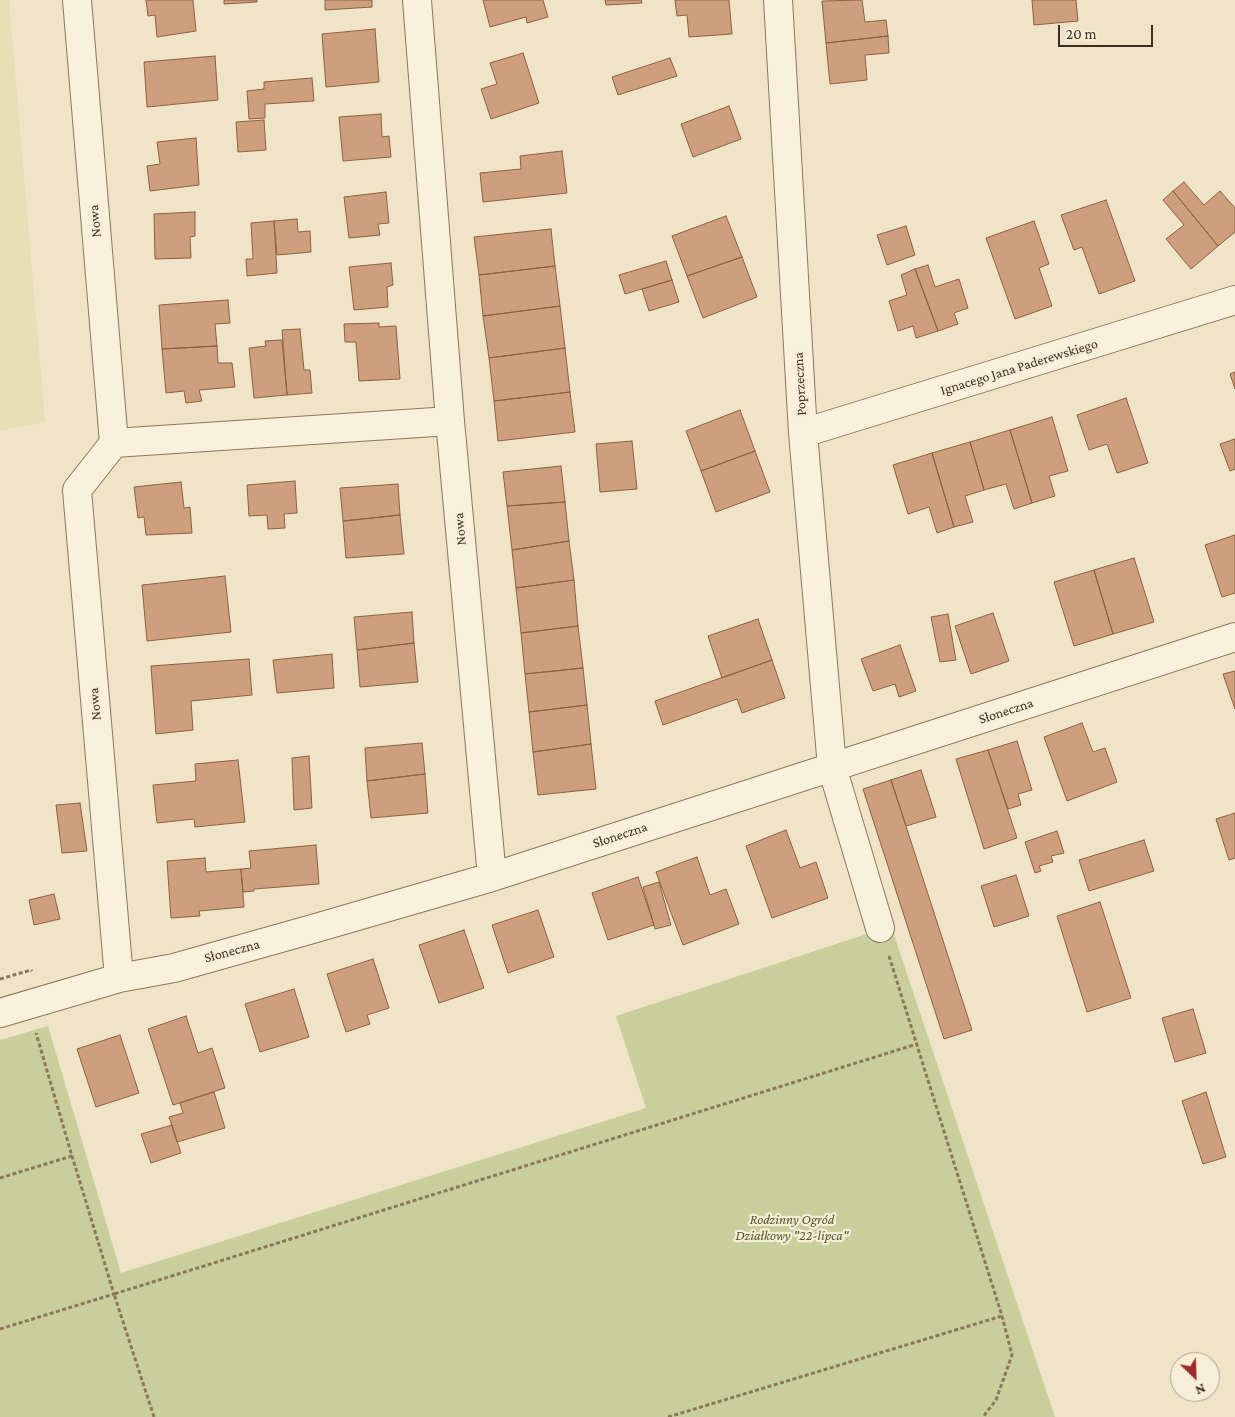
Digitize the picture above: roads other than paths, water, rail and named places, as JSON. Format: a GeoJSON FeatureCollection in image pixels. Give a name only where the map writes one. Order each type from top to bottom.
{"type":"FeatureCollection","features":[{"type":"Feature","properties":{"kind":"street","name":"Nowa"},"geometry":{"type":"LineString","coordinates":[[76,0],[114,443],[77,490],[119,978]]}},
{"type":"Feature","properties":{"kind":"street","name":"Nowa"},"geometry":{"type":"LineString","coordinates":[[417,0],[450,421],[492,877]]}},
{"type":"Feature","properties":{"kind":"street","name":"Poprzeczna"},"geometry":{"type":"LineString","coordinates":[[778,0],[803,433],[832,767],[880,928]]}},
{"type":"Feature","properties":{"kind":"street","name":"Ignacego Jana Paderewskiego"},"geometry":{"type":"LineString","coordinates":[[803,433],[1235,300]]}},
{"type":"Feature","properties":{"kind":"street"},"geometry":{"type":"LineString","coordinates":[[114,443],[450,421]]}},
{"type":"Feature","properties":{"kind":"street","name":"Słoneczna"},"geometry":{"type":"LineString","coordinates":[[0,1013],[119,978],[174,968],[492,877],[1235,637]]}},
{"type":"Feature","properties":{"kind":"park label","name":"Rodzinny Ogród Działkowy \"22-lipca\""},"geometry":{"type":"Point","coordinates":[792,1228]}}]}
